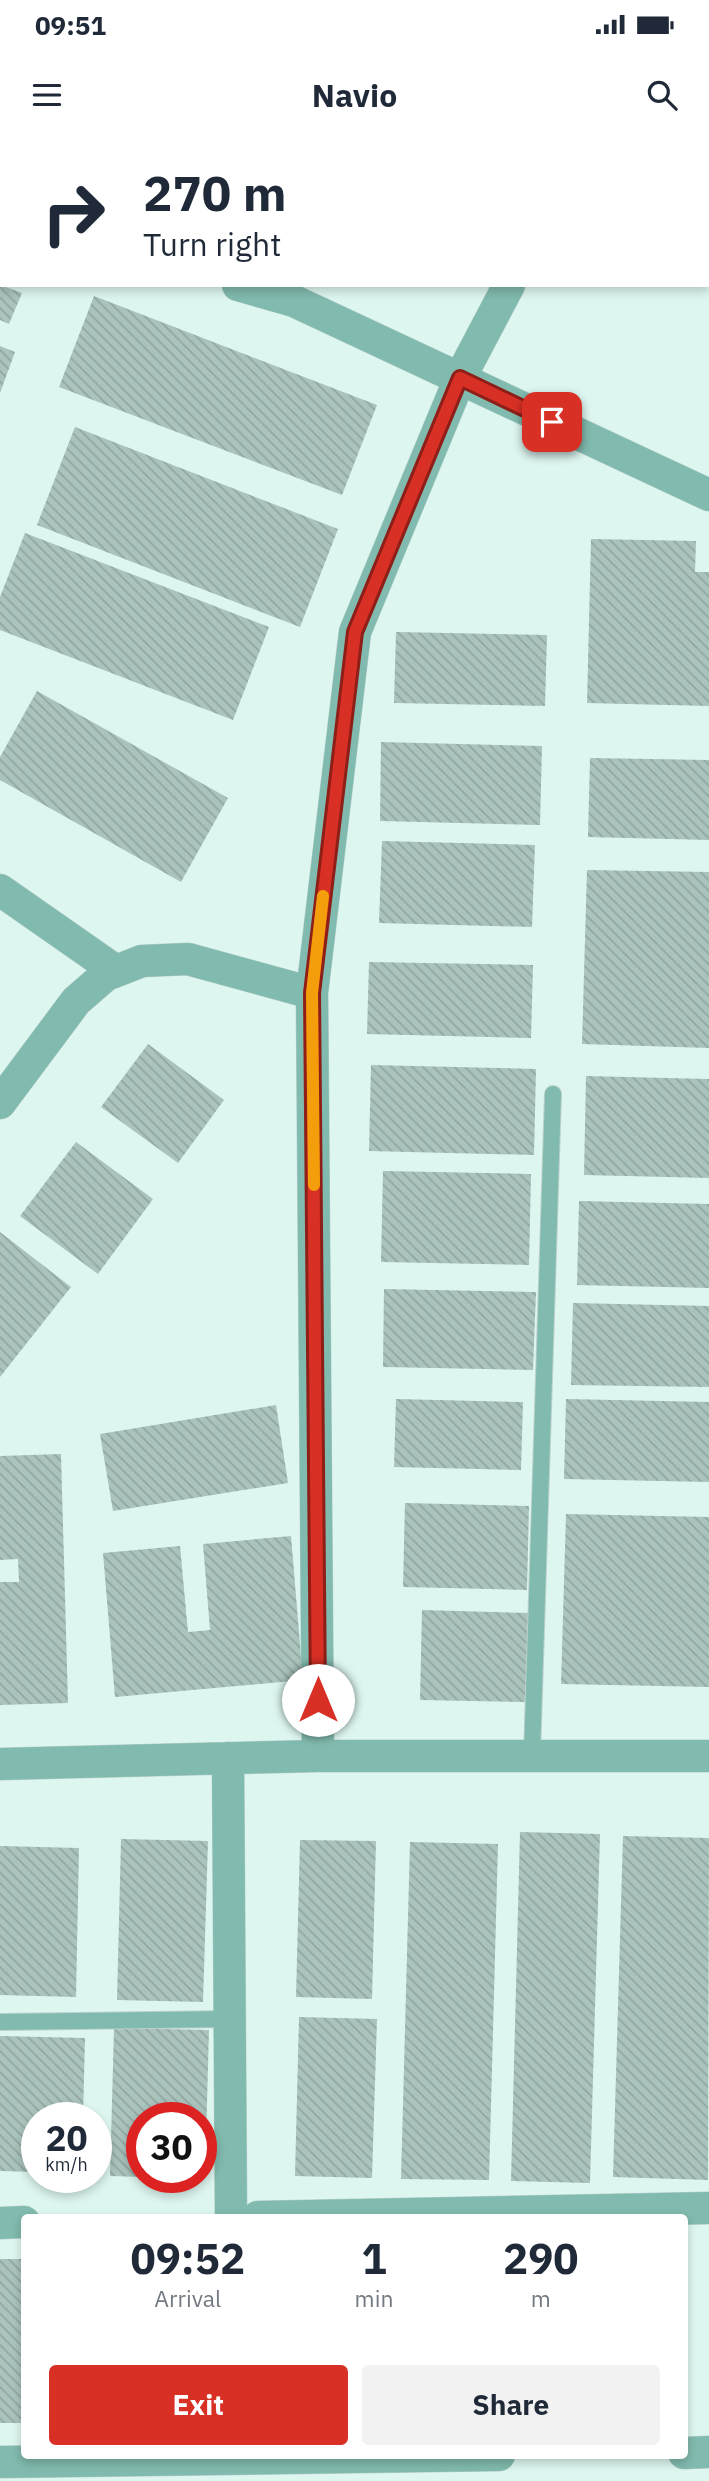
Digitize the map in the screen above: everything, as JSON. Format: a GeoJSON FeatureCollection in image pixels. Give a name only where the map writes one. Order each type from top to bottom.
{"type":"FeatureCollection","features":[{"type":"Feature","properties":{"kind":"street"},"geometry":{"type":"LineString","coordinates":[[245,287],[294,300],[709,495]]}},
{"type":"Feature","properties":{"kind":"street"},"geometry":{"type":"LineString","coordinates":[[318,1756],[312,993],[355,632],[460,378],[508,287]]}},
{"type":"Feature","properties":{"kind":"street"},"geometry":{"type":"LineString","coordinates":[[3,898],[116,971]]}},
{"type":"Feature","properties":{"kind":"street"},"geometry":{"type":"LineString","coordinates":[[0,1103],[76,1001],[106,975],[142,961],[188,959],[312,993]]}},
{"type":"Feature","properties":{"kind":"street"},"geometry":{"type":"LineString","coordinates":[[0,1764],[318,1756],[709,1756]]}},
{"type":"Feature","properties":{"kind":"street"},"geometry":{"type":"LineString","coordinates":[[228,1758],[231,2214]]}},
{"type":"Feature","properties":{"kind":"street"},"geometry":{"type":"LineString","coordinates":[[408,2214],[709,2208]]}},
{"type":"Feature","properties":{"kind":"street"},"geometry":{"type":"LineString","coordinates":[[0,2222],[21,2222]]}},
{"type":"Feature","properties":{"kind":"street"},"geometry":{"type":"LineString","coordinates":[[688,2453],[709,2452]]}},
{"type":"Feature","properties":{"kind":"street"},"geometry":{"type":"LineString","coordinates":[[0,2462],[142,2459]]}},
{"type":"Feature","properties":{"kind":"lane"},"geometry":{"type":"LineString","coordinates":[[532,1755],[553,1094]]}},
{"type":"Feature","properties":{"kind":"lane"},"geometry":{"type":"LineString","coordinates":[[0,2022],[230,2019]]}},
{"type":"Feature","properties":{"kind":"building"},"geometry":{"type":"Polygon","coordinates":[[[0,287],[22,293],[9,324],[0,320],[0,287]]]}},
{"type":"Feature","properties":{"kind":"building"},"geometry":{"type":"Polygon","coordinates":[[[94,296],[377,405],[342,495],[59,387],[94,296]]]}},
{"type":"Feature","properties":{"kind":"building"},"geometry":{"type":"Polygon","coordinates":[[[0,346],[15,352],[0,393],[0,346]]]}},
{"type":"Feature","properties":{"kind":"building"},"geometry":{"type":"Polygon","coordinates":[[[75,427],[338,529],[300,627],[37,525],[75,427]]]}},
{"type":"Feature","properties":{"kind":"building"},"geometry":{"type":"Polygon","coordinates":[[[25,533],[269,627],[233,720],[0,630],[0,597],[25,533]]]}},
{"type":"Feature","properties":{"kind":"building"},"geometry":{"type":"Polygon","coordinates":[[[591,539],[696,541],[695,572],[709,572],[709,706],[587,703],[591,539]]]}},
{"type":"Feature","properties":{"kind":"building"},"geometry":{"type":"Polygon","coordinates":[[[396,632],[547,635],[545,706],[394,703],[396,632]]]}},
{"type":"Feature","properties":{"kind":"building"},"geometry":{"type":"Polygon","coordinates":[[[37,691],[228,798],[181,882],[0,780],[0,757],[37,691]]]}},
{"type":"Feature","properties":{"kind":"building"},"geometry":{"type":"Polygon","coordinates":[[[381,742],[542,746],[540,825],[380,821],[381,742]]]}},
{"type":"Feature","properties":{"kind":"building"},"geometry":{"type":"Polygon","coordinates":[[[590,758],[709,760],[709,840],[588,837],[590,758]]]}},
{"type":"Feature","properties":{"kind":"building"},"geometry":{"type":"Polygon","coordinates":[[[382,841],[535,845],[532,927],[379,923],[382,841]]]}},
{"type":"Feature","properties":{"kind":"building"},"geometry":{"type":"Polygon","coordinates":[[[587,870],[709,872],[709,1048],[582,1044],[587,870]]]}},
{"type":"Feature","properties":{"kind":"building"},"geometry":{"type":"Polygon","coordinates":[[[369,962],[533,965],[531,1038],[367,1034],[369,962]]]}},
{"type":"Feature","properties":{"kind":"building"},"geometry":{"type":"Polygon","coordinates":[[[148,1044],[224,1100],[178,1163],[101,1107],[148,1044]]]}},
{"type":"Feature","properties":{"kind":"building"},"geometry":{"type":"Polygon","coordinates":[[[371,1065],[536,1069],[534,1155],[369,1151],[371,1065]]]}},
{"type":"Feature","properties":{"kind":"building"},"geometry":{"type":"Polygon","coordinates":[[[586,1076],[709,1079],[709,1178],[584,1175],[586,1076]]]}},
{"type":"Feature","properties":{"kind":"building"},"geometry":{"type":"Polygon","coordinates":[[[76,1142],[153,1199],[98,1274],[20,1216],[76,1142]]]}},
{"type":"Feature","properties":{"kind":"building"},"geometry":{"type":"Polygon","coordinates":[[[383,1171],[531,1174],[529,1265],[381,1262],[383,1171]]]}},
{"type":"Feature","properties":{"kind":"building"},"geometry":{"type":"Polygon","coordinates":[[[579,1201],[709,1204],[709,1288],[577,1285],[579,1201]]]}},
{"type":"Feature","properties":{"kind":"building"},"geometry":{"type":"Polygon","coordinates":[[[0,1232],[71,1287],[0,1377],[0,1232]]]}},
{"type":"Feature","properties":{"kind":"building"},"geometry":{"type":"Polygon","coordinates":[[[384,1289],[536,1292],[533,1370],[383,1367],[384,1289]]]}},
{"type":"Feature","properties":{"kind":"building"},"geometry":{"type":"Polygon","coordinates":[[[573,1303],[709,1306],[709,1387],[571,1385],[573,1303]]]}},
{"type":"Feature","properties":{"kind":"building"},"geometry":{"type":"Polygon","coordinates":[[[396,1399],[523,1402],[521,1470],[394,1467],[396,1399]]]}},
{"type":"Feature","properties":{"kind":"building"},"geometry":{"type":"Polygon","coordinates":[[[566,1399],[709,1402],[709,1482],[564,1479],[566,1399]]]}},
{"type":"Feature","properties":{"kind":"building"},"geometry":{"type":"Polygon","coordinates":[[[276,1405],[288,1483],[113,1511],[100,1434],[276,1405]]]}},
{"type":"Feature","properties":{"kind":"building"},"geometry":{"type":"Polygon","coordinates":[[[61,1454],[68,1703],[0,1705],[0,1582],[19,1582],[18,1559],[0,1560],[0,1456],[61,1454]]]}},
{"type":"Feature","properties":{"kind":"building"},"geometry":{"type":"Polygon","coordinates":[[[405,1503],[529,1506],[527,1590],[403,1587],[405,1503]]]}},
{"type":"Feature","properties":{"kind":"building"},"geometry":{"type":"Polygon","coordinates":[[[566,1514],[709,1517],[709,1687],[561,1684],[566,1514]]]}},
{"type":"Feature","properties":{"kind":"building"},"geometry":{"type":"Polygon","coordinates":[[[291,1536],[303,1680],[115,1697],[103,1553],[180,1546],[188,1632],[210,1630],[203,1544],[291,1536]]]}},
{"type":"Feature","properties":{"kind":"building"},"geometry":{"type":"Polygon","coordinates":[[[422,1610],[530,1613],[527,1702],[420,1700],[422,1610]]]}},
{"type":"Feature","properties":{"kind":"building"},"geometry":{"type":"Polygon","coordinates":[[[520,1832],[600,1834],[590,2183],[511,2181],[520,1832]]]}},
{"type":"Feature","properties":{"kind":"building"},"geometry":{"type":"Polygon","coordinates":[[[623,1836],[709,1838],[708,2180],[613,2177],[623,1836]]]}},
{"type":"Feature","properties":{"kind":"building"},"geometry":{"type":"Polygon","coordinates":[[[121,1839],[208,1841],[203,2002],[117,2000],[121,1839]]]}},
{"type":"Feature","properties":{"kind":"building"},"geometry":{"type":"Polygon","coordinates":[[[300,1840],[376,1841],[372,1999],[296,1997],[300,1840]]]}},
{"type":"Feature","properties":{"kind":"building"},"geometry":{"type":"Polygon","coordinates":[[[410,1842],[498,1844],[489,2180],[401,2179],[410,1842]]]}},
{"type":"Feature","properties":{"kind":"building"},"geometry":{"type":"Polygon","coordinates":[[[0,1846],[79,1848],[76,1997],[0,1995],[0,1846]]]}},
{"type":"Feature","properties":{"kind":"building"},"geometry":{"type":"Polygon","coordinates":[[[299,2017],[377,2019],[372,2178],[295,2176],[299,2017]]]}},
{"type":"Feature","properties":{"kind":"building"},"geometry":{"type":"Polygon","coordinates":[[[114,2028],[209,2030],[207,2102],[126,2102],[126,2176],[112,2176],[114,2028]]]}},
{"type":"Feature","properties":{"kind":"building"},"geometry":{"type":"Polygon","coordinates":[[[0,2036],[85,2038],[83,2102],[21,2102],[21,2172],[0,2171],[0,2036]]]}},
{"type":"Feature","properties":{"kind":"building"},"geometry":{"type":"Polygon","coordinates":[[[0,2259],[21,2259],[21,2423],[0,2423],[0,2259]]]}},
{"type":"Feature","properties":{"kind":"slow traffic"},"geometry":{"type":"LineString","coordinates":[[314,1185],[312,993],[323,896]]}},
{"type":"Feature","properties":{"kind":"route"},"geometry":{"type":"LineString","coordinates":[[318,1700],[312,993],[355,632],[460,378],[552,422]]}}]}
